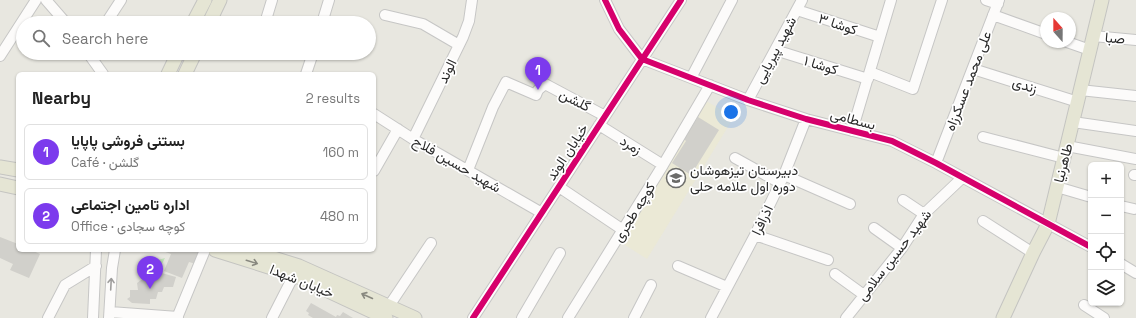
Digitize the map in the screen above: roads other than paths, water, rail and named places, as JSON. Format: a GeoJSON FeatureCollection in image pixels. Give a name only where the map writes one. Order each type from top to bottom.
{"type":"FeatureCollection","features":[{"type":"Feature","properties":{"kind":"main road"},"geometry":{"type":"LineString","coordinates":[[196,16],[204,0]]}},
{"type":"Feature","properties":{"kind":"main road"},"geometry":{"type":"LineString","coordinates":[[212,16],[220,0]]}},
{"type":"Feature","properties":{"kind":"main road","name":"طاهرنیا"},"geometry":{"type":"LineString","coordinates":[[1003,318],[1048,224],[1102,0]]}},
{"type":"Feature","properties":{"kind":"main road"},"geometry":{"type":"LineString","coordinates":[[169,72],[175,60]]}},
{"type":"Feature","properties":{"kind":"main road"},"geometry":{"type":"LineString","coordinates":[[186,72],[192,60]]}},
{"type":"Feature","properties":{"kind":"main road"},"geometry":{"type":"LineString","coordinates":[[0,167],[16,170]]}},
{"type":"Feature","properties":{"kind":"main road"},"geometry":{"type":"LineString","coordinates":[[1,186],[16,188]]}},
{"type":"Feature","properties":{"kind":"main road","name":"خیابان شهدا"},"geometry":{"type":"LineString","coordinates":[[223,252],[296,270]]}},
{"type":"Feature","properties":{"kind":"main road","name":"خیابان شهدا"},"geometry":{"type":"LineString","coordinates":[[253,252],[387,312],[415,318]]}},
{"type":"Feature","properties":{"kind":"street"},"geometry":{"type":"LineString","coordinates":[[26,16],[36,0]]}},
{"type":"Feature","properties":{"kind":"street"},"geometry":{"type":"LineString","coordinates":[[46,0],[60,16]]}},
{"type":"Feature","properties":{"kind":"street"},"geometry":{"type":"LineString","coordinates":[[111,16],[121,0]]}},
{"type":"Feature","properties":{"kind":"street"},"geometry":{"type":"LineString","coordinates":[[267,16],[272,0]]}},
{"type":"Feature","properties":{"kind":"street"},"geometry":{"type":"LineString","coordinates":[[324,16],[330,0]]}},
{"type":"Feature","properties":{"kind":"street","name":"الوند"},"geometry":{"type":"LineString","coordinates":[[413,139],[459,45],[469,21],[472,0]]}},
{"type":"Feature","properties":{"kind":"street","name":"خیابان الوند"},"geometry":{"type":"LineString","coordinates":[[473,318],[680,0]]}},
{"type":"Feature","properties":{"kind":"street"},"geometry":{"type":"LineString","coordinates":[[691,78],[732,0]]}},
{"type":"Feature","properties":{"kind":"street","name":"شهید پیریایی"},"geometry":{"type":"LineString","coordinates":[[748,100],[802,0]]}},
{"type":"Feature","properties":{"kind":"street"},"geometry":{"type":"LineString","coordinates":[[852,131],[891,0]]}},
{"type":"Feature","properties":{"kind":"street","name":"کوشا ۱"},"geometry":{"type":"LineString","coordinates":[[775,50],[913,89],[942,0]]}},
{"type":"Feature","properties":{"kind":"street"},"geometry":{"type":"LineString","coordinates":[[986,0],[999,2]]}},
{"type":"Feature","properties":{"kind":"street"},"geometry":{"type":"LineString","coordinates":[[607,2],[618,29],[642,59]]}},
{"type":"Feature","properties":{"kind":"street","name":"علی محمد عسکرزاه"},"geometry":{"type":"LineString","coordinates":[[936,163],[999,2]]}},
{"type":"Feature","properties":{"kind":"street","name":"کوشا ۳"},"geometry":{"type":"LineString","coordinates":[[797,10],[880,37]]}},
{"type":"Feature","properties":{"kind":"street"},"geometry":{"type":"LineString","coordinates":[[386,15],[423,24],[459,45]]}},
{"type":"Feature","properties":{"kind":"street"},"geometry":{"type":"LineString","coordinates":[[994,15],[1040,32]]}},
{"type":"Feature","properties":{"kind":"street"},"geometry":{"type":"LineString","coordinates":[[0,56],[16,31]]}},
{"type":"Feature","properties":{"kind":"street","name":"صبا"},"geometry":{"type":"LineString","coordinates":[[1093,36],[1136,40]]}},
{"type":"Feature","properties":{"kind":"street"},"geometry":{"type":"LineString","coordinates":[[1076,45],[1090,50]]}},
{"type":"Feature","properties":{"kind":"street","name":"بسطامی"},"geometry":{"type":"LineString","coordinates":[[642,59],[748,100],[806,119],[892,142],[936,163],[1088,246]]}},
{"type":"Feature","properties":{"kind":"street"},"geometry":{"type":"LineString","coordinates":[[93,60],[102,72]]}},
{"type":"Feature","properties":{"kind":"street"},"geometry":{"type":"LineString","coordinates":[[307,72],[310,60]]}},
{"type":"Feature","properties":{"kind":"street","name":"زندی"},"geometry":{"type":"LineString","coordinates":[[973,69],[1079,96],[1136,96]]}},
{"type":"Feature","properties":{"kind":"street","name":"گلشن"},"geometry":{"type":"LineString","coordinates":[[468,170],[493,107],[506,82],[536,96],[538,90],[545,84],[605,116]]}},
{"type":"Feature","properties":{"kind":"street","name":"کوچه طجری"},"geometry":{"type":"LineString","coordinates":[[568,318],[663,165],[710,85]]}},
{"type":"Feature","properties":{"kind":"street","name":"شهید حسین فلاح"},"geometry":{"type":"LineString","coordinates":[[376,115],[413,139],[542,213]]}},
{"type":"Feature","properties":{"kind":"street","name":"اذرافرا"},"geometry":{"type":"LineString","coordinates":[[711,318],[755,235],[782,179],[806,119]]}},
{"type":"Feature","properties":{"kind":"street"},"geometry":{"type":"LineString","coordinates":[[1073,122],[1136,131]]}},
{"type":"Feature","properties":{"kind":"street","name":"زمرد"},"geometry":{"type":"LineString","coordinates":[[599,125],[663,165]]}},
{"type":"Feature","properties":{"kind":"street"},"geometry":{"type":"LineString","coordinates":[[376,168],[398,129]]}},
{"type":"Feature","properties":{"kind":"street"},"geometry":{"type":"LineString","coordinates":[[982,137],[1066,152],[1136,159]]}},
{"type":"Feature","properties":{"kind":"street"},"geometry":{"type":"LineString","coordinates":[[735,158],[782,179],[850,204]]}},
{"type":"Feature","properties":{"kind":"street","name":"شهید حسین سلامی"},"geometry":{"type":"LineString","coordinates":[[846,318],[902,248],[924,214],[962,178]]}},
{"type":"Feature","properties":{"kind":"street"},"geometry":{"type":"LineString","coordinates":[[559,187],[623,230]]}},
{"type":"Feature","properties":{"kind":"street"},"geometry":{"type":"LineString","coordinates":[[1057,187],[1088,196]]}},
{"type":"Feature","properties":{"kind":"street"},"geometry":{"type":"LineString","coordinates":[[903,200],[924,214]]}},
{"type":"Feature","properties":{"kind":"street"},"geometry":{"type":"LineString","coordinates":[[1124,207],[1134,209]]}},
{"type":"Feature","properties":{"kind":"street"},"geometry":{"type":"LineString","coordinates":[[983,221],[1033,253]]}},
{"type":"Feature","properties":{"kind":"street"},"geometry":{"type":"LineString","coordinates":[[874,228],[902,248]]}},
{"type":"Feature","properties":{"kind":"street"},"geometry":{"type":"LineString","coordinates":[[755,235],[828,260]]}},
{"type":"Feature","properties":{"kind":"street"},"geometry":{"type":"LineString","coordinates":[[387,312],[431,243]]}},
{"type":"Feature","properties":{"kind":"street"},"geometry":{"type":"LineString","coordinates":[[93,318],[96,252]]}},
{"type":"Feature","properties":{"kind":"street"},"geometry":{"type":"LineString","coordinates":[[115,252],[112,268],[110,315],[177,318],[204,252]]}},
{"type":"Feature","properties":{"kind":"street"},"geometry":{"type":"LineString","coordinates":[[522,318],[560,253]]}},
{"type":"Feature","properties":{"kind":"street"},"geometry":{"type":"LineString","coordinates":[[48,318],[65,285],[96,266]]}},
{"type":"Feature","properties":{"kind":"street"},"geometry":{"type":"LineString","coordinates":[[678,266],[727,287]]}},
{"type":"Feature","properties":{"kind":"street"},"geometry":{"type":"LineString","coordinates":[[1124,266],[1136,273]]}},
{"type":"Feature","properties":{"kind":"street"},"geometry":{"type":"LineString","coordinates":[[272,318],[296,270]]}},
{"type":"Feature","properties":{"kind":"street"},"geometry":{"type":"LineString","coordinates":[[835,274],[864,295]]}},
{"type":"Feature","properties":{"kind":"street"},"geometry":{"type":"LineString","coordinates":[[634,318],[651,285]]}},
{"type":"Feature","properties":{"kind":"street"},"geometry":{"type":"LineString","coordinates":[[1084,305],[1104,318]]}},
{"type":"Feature","properties":{"kind":"place","name":"بستنی فروشی پاپایا"},"geometry":{"type":"Point","coordinates":[538,90]}},
{"type":"Feature","properties":{"kind":"place","name":"دبیرستان تیزهوشان دوره اول علامه حلی"},"geometry":{"type":"Point","coordinates":[676,178]}},
{"type":"Feature","properties":{"kind":"place","name":"اداره تامین اجتماعی"},"geometry":{"type":"Point","coordinates":[150,289]}}]}
